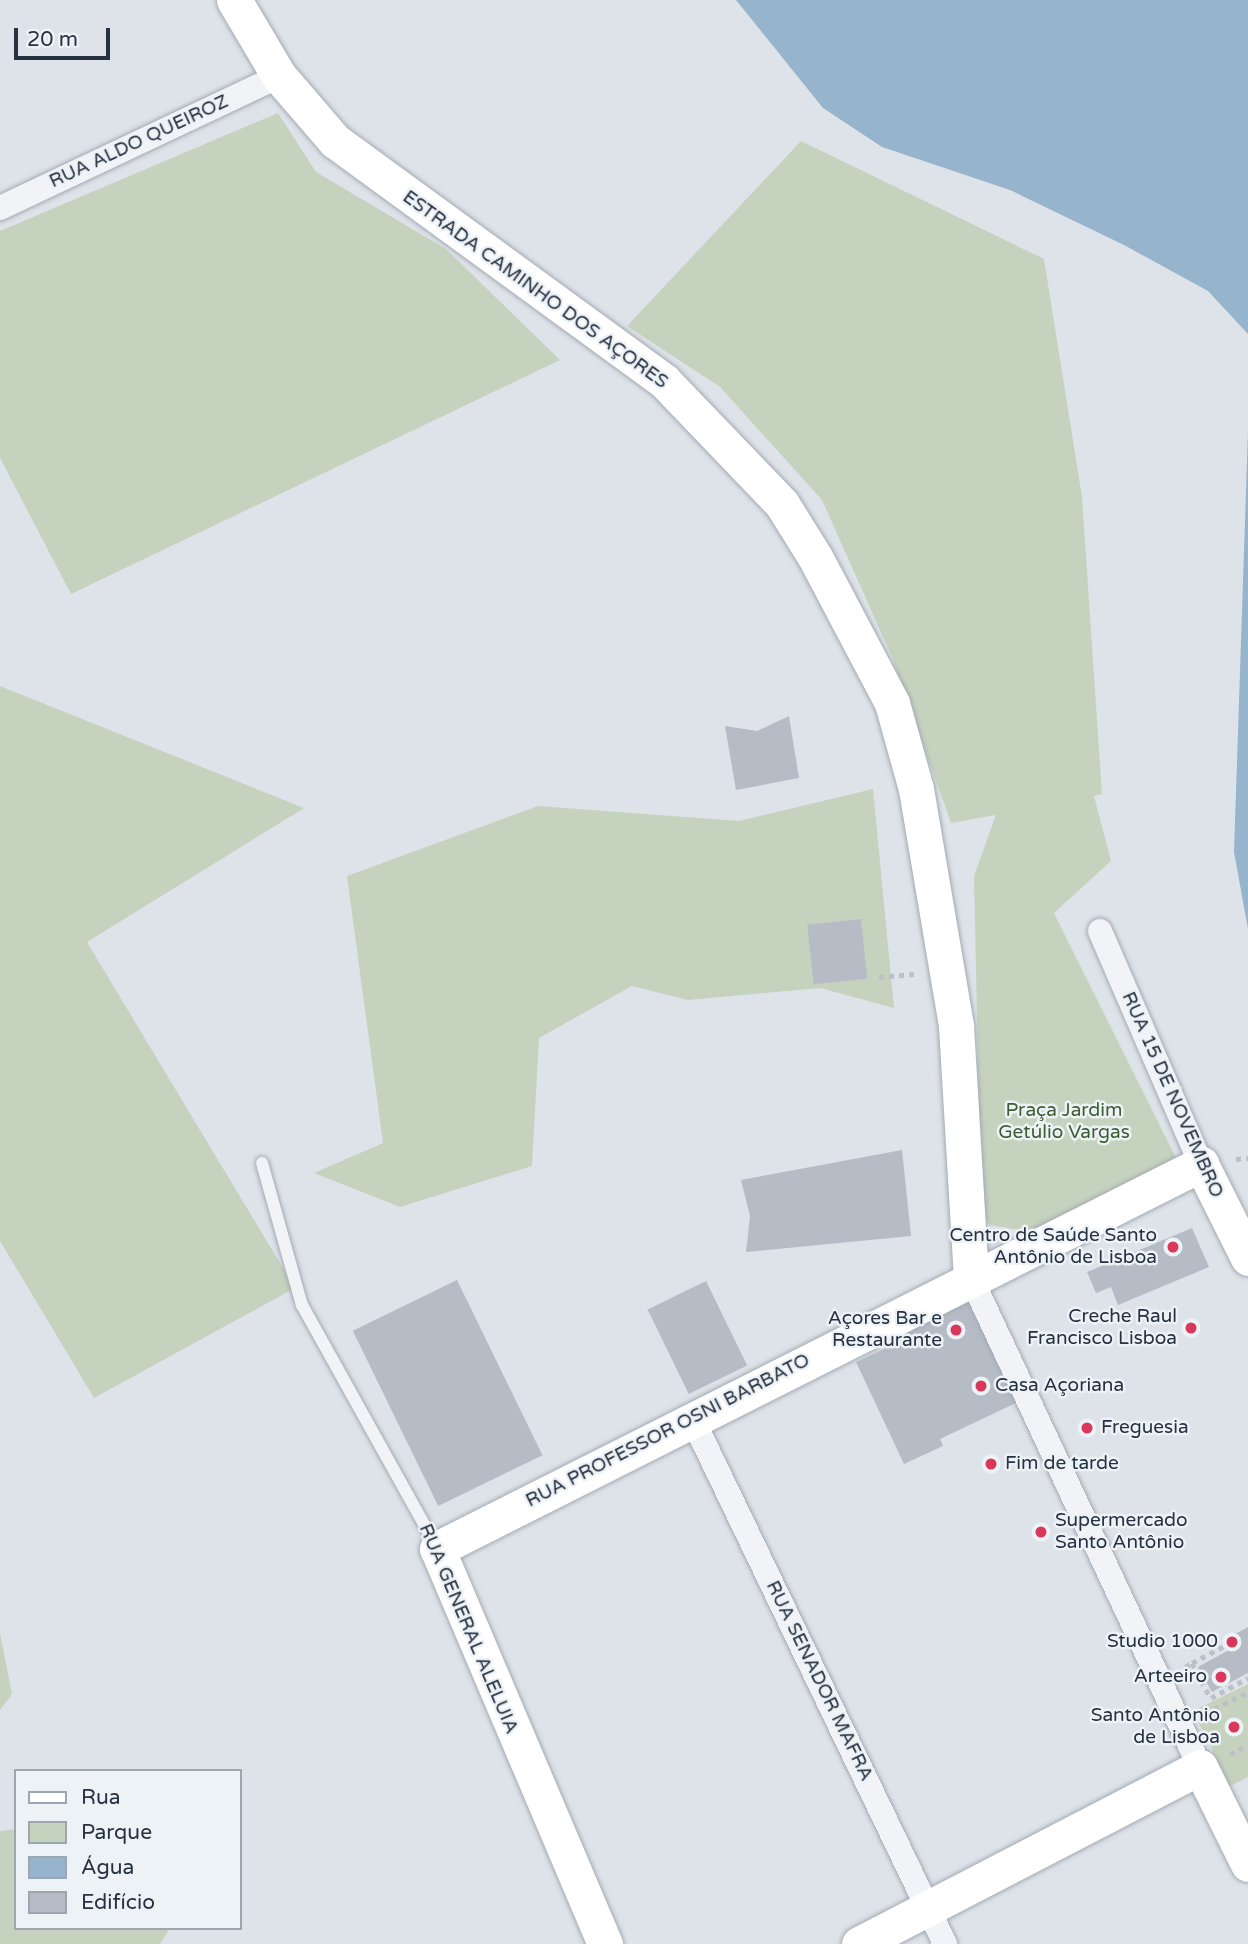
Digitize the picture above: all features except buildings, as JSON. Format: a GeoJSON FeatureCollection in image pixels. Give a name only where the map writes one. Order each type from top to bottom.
{"type":"FeatureCollection","features":[{"type":"Feature","properties":{"kind":"main road","name":"ESTRADA CAMINHO DOS AÇORES"},"geometry":{"type":"LineString","coordinates":[[234,0],[279,76],[354,158],[664,381],[782,503],[816,557],[892,703],[916,789],[956,1026],[971,1278]]}},
{"type":"Feature","properties":{"kind":"main road","name":"RUA PROFESSOR OSNI BARBATO"},"geometry":{"type":"LineString","coordinates":[[437,1549],[692,1418],[1201,1164]]}},
{"type":"Feature","properties":{"kind":"main road","name":"RUA 15 DE NOVEMBRO"},"geometry":{"type":"LineString","coordinates":[[1201,1164],[1248,1258]]}},
{"type":"Feature","properties":{"kind":"main road","name":"RUA GENERAL ALELUIA"},"geometry":{"type":"LineString","coordinates":[[437,1549],[605,1944]]}},
{"type":"Feature","properties":{"kind":"main road"},"geometry":{"type":"LineString","coordinates":[[859,1944],[927,1906],[1200,1767],[1248,1864]]}},
{"type":"Feature","properties":{"kind":"street","name":"RUA ALDO QUEIROZ"},"geometry":{"type":"LineString","coordinates":[[0,208],[279,76]]}},
{"type":"Feature","properties":{"kind":"street","name":"RUA 15 DE NOVEMBRO"},"geometry":{"type":"LineString","coordinates":[[1100,931],[1201,1164]]}},
{"type":"Feature","properties":{"kind":"street"},"geometry":{"type":"LineString","coordinates":[[971,1278],[1200,1767]]}},
{"type":"Feature","properties":{"kind":"street","name":"RUA SENADOR MAFRA"},"geometry":{"type":"LineString","coordinates":[[692,1418],[946,1944]]}},
{"type":"Feature","properties":{"kind":"lane","name":"RUA GENERAL ALELUIA"},"geometry":{"type":"LineString","coordinates":[[262,1163],[302,1305],[437,1549]]}},
{"type":"Feature","properties":{"kind":"path"},"geometry":{"type":"LineString","coordinates":[[1160,1681],[1226,1645]]}},
{"type":"Feature","properties":{"kind":"path"},"geometry":{"type":"LineString","coordinates":[[1192,1663],[1211,1698],[1248,1678]]}},
{"type":"Feature","properties":{"kind":"path"},"geometry":{"type":"LineString","coordinates":[[1181,1726],[1248,1692]]}},
{"type":"Feature","properties":{"kind":"green space"},"geometry":{"type":"Polygon","coordinates":[[[278,113],[316,172],[446,249],[560,360],[71,594],[0,458],[0,231],[278,113]]]}},
{"type":"Feature","properties":{"kind":"green space","name":"Praça Jardim Getúlio Vargas"},"geometry":{"type":"Polygon","coordinates":[[[801,141],[1044,259],[1082,497],[1102,794],[1094,796],[1111,861],[1054,913],[1179,1164],[1031,1232],[990,1225],[981,1211],[974,876],[996,815],[951,823],[892,657],[822,500],[720,387],[627,326],[801,141]]]}},
{"type":"Feature","properties":{"kind":"green space"},"geometry":{"type":"Polygon","coordinates":[[[0,686],[304,808],[87,942],[295,1288],[94,1398],[0,1241],[0,686]]]}},
{"type":"Feature","properties":{"kind":"green space"},"geometry":{"type":"Polygon","coordinates":[[[873,789],[894,1008],[820,988],[688,1000],[632,986],[539,1038],[532,1166],[400,1207],[314,1173],[383,1143],[347,876],[538,806],[739,821],[873,789]]]}},
{"type":"Feature","properties":{"kind":"green space"},"geometry":{"type":"Polygon","coordinates":[[[0,1633],[12,1694],[0,1710],[0,1633]]]}},
{"type":"Feature","properties":{"kind":"green space"},"geometry":{"type":"Polygon","coordinates":[[[1248,1684],[1248,1777],[1230,1786],[1193,1711],[1248,1684]]]}},
{"type":"Feature","properties":{"kind":"green space"},"geometry":{"type":"Polygon","coordinates":[[[14,1829],[14,1930],[169,1930],[160,1944],[0,1944],[0,1831],[14,1829]]]}},
{"type":"Feature","properties":{"kind":"water"},"geometry":{"type":"Polygon","coordinates":[[[736,0],[1248,0],[1248,334],[1208,291],[1124,245],[1010,190],[882,147],[823,108],[736,0]]]}},
{"type":"Feature","properties":{"kind":"water"},"geometry":{"type":"Polygon","coordinates":[[[1248,431],[1248,929],[1234,852],[1248,431]]]}},
{"type":"Feature","properties":{"kind":"place","name":"Centro de Saúde Santo Antônio de Lisboa"},"geometry":{"type":"Point","coordinates":[1173,1247]}},
{"type":"Feature","properties":{"kind":"place","name":"Creche Raul Francisco Lisboa"},"geometry":{"type":"Point","coordinates":[1191,1328]}},
{"type":"Feature","properties":{"kind":"place","name":"Açores Bar e Restaurante"},"geometry":{"type":"Point","coordinates":[956,1330]}},
{"type":"Feature","properties":{"kind":"place","name":"Casa Açoriana"},"geometry":{"type":"Point","coordinates":[981,1386]}},
{"type":"Feature","properties":{"kind":"place","name":"Freguesia"},"geometry":{"type":"Point","coordinates":[1087,1428]}},
{"type":"Feature","properties":{"kind":"place","name":"Fim de tarde"},"geometry":{"type":"Point","coordinates":[991,1464]}},
{"type":"Feature","properties":{"kind":"place","name":"Supermercado Santo Antônio"},"geometry":{"type":"Point","coordinates":[1041,1532]}},
{"type":"Feature","properties":{"kind":"place","name":"Studio 1000"},"geometry":{"type":"Point","coordinates":[1232,1642]}},
{"type":"Feature","properties":{"kind":"place","name":"Arteeiro"},"geometry":{"type":"Point","coordinates":[1221,1677]}},
{"type":"Feature","properties":{"kind":"place","name":"Santo Antônio de Lisboa"},"geometry":{"type":"Point","coordinates":[1234,1727]}}]}
